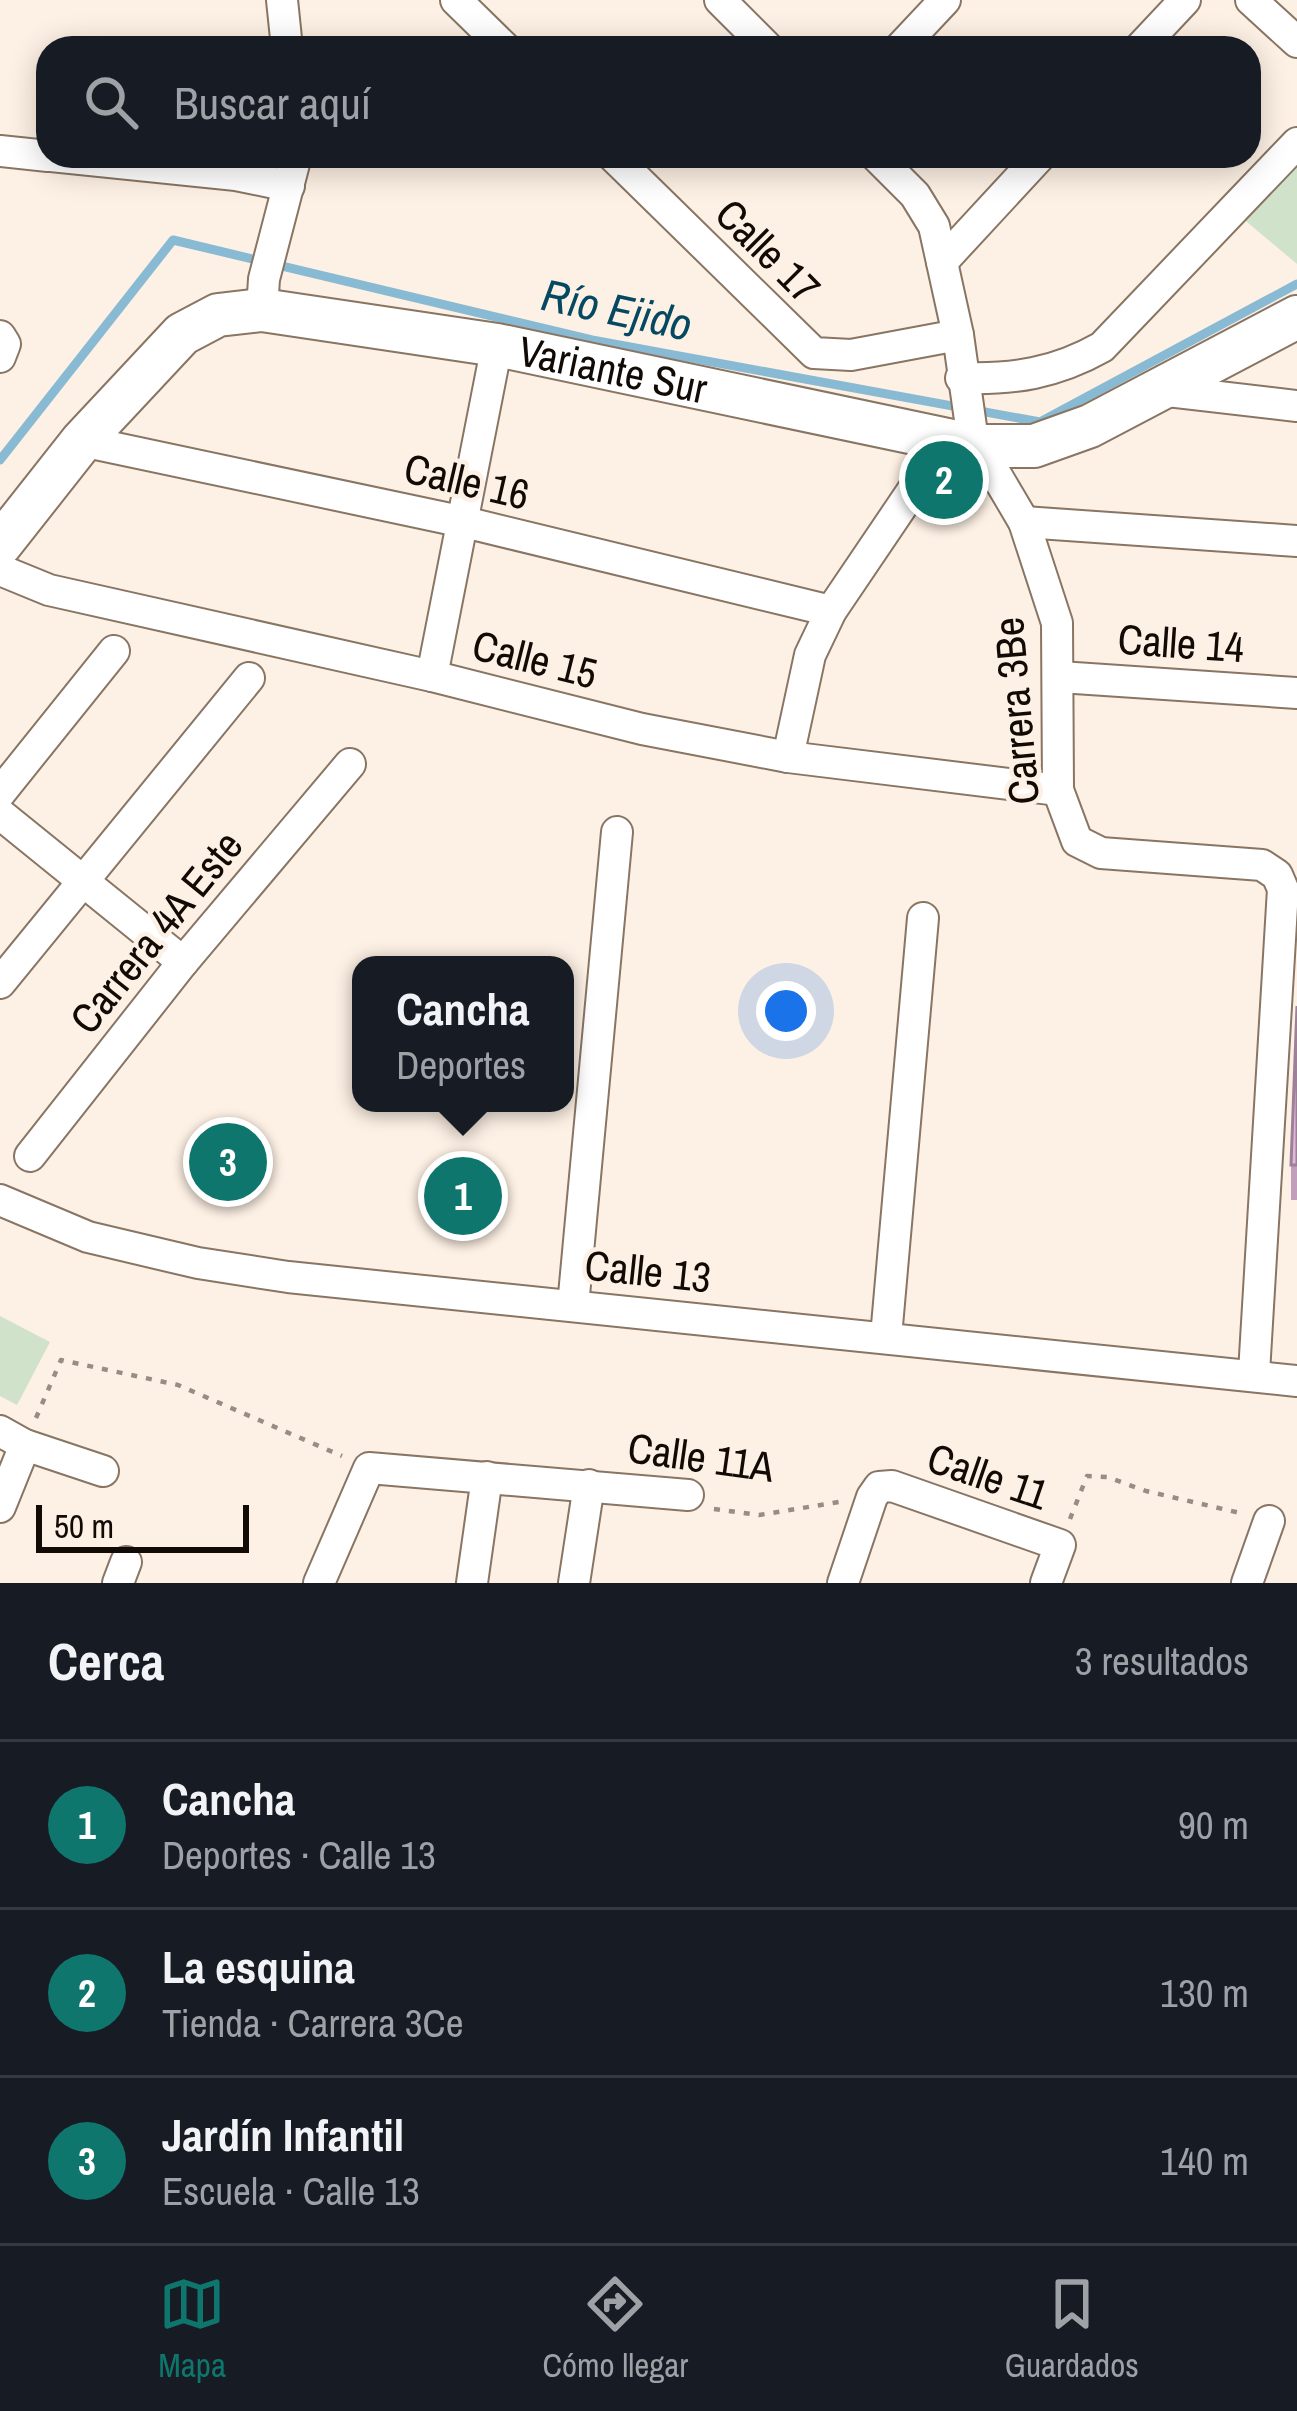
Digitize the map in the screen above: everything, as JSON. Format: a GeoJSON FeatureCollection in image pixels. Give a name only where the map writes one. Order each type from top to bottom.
{"type":"FeatureCollection","features":[{"type":"Feature","properties":{"kind":"main road","name":"Variante Sur"},"geometry":{"type":"LineString","coordinates":[[0,545],[82,441],[182,334],[263,294],[965,439],[1034,446],[1090,426],[1297,317]]}},
{"type":"Feature","properties":{"kind":"street"},"geometry":{"type":"LineString","coordinates":[[282,0],[286,36]]}},
{"type":"Feature","properties":{"kind":"street"},"geometry":{"type":"LineString","coordinates":[[456,0],[493,36]]}},
{"type":"Feature","properties":{"kind":"street"},"geometry":{"type":"LineString","coordinates":[[720,0],[756,36]]}},
{"type":"Feature","properties":{"kind":"street"},"geometry":{"type":"LineString","coordinates":[[911,36],[945,0]]}},
{"type":"Feature","properties":{"kind":"street"},"geometry":{"type":"LineString","coordinates":[[1151,36],[1185,0]]}},
{"type":"Feature","properties":{"kind":"street"},"geometry":{"type":"LineString","coordinates":[[1251,0],[1297,42]]}},
{"type":"Feature","properties":{"kind":"street"},"geometry":{"type":"LineString","coordinates":[[963,384],[1008,380],[1069,365],[1102,347],[1297,143]]}},
{"type":"Feature","properties":{"kind":"street"},"geometry":{"type":"LineString","coordinates":[[0,151],[36,155]]}},
{"type":"Feature","properties":{"kind":"street"},"geometry":{"type":"LineString","coordinates":[[167,168],[236,175],[293,171],[263,294]]}},
{"type":"Feature","properties":{"kind":"street","name":"Calle 17"},"geometry":{"type":"LineString","coordinates":[[625,168],[814,353],[850,355],[958,335]]}},
{"type":"Feature","properties":{"kind":"street"},"geometry":{"type":"LineString","coordinates":[[788,757],[810,655],[831,610],[965,439],[958,335],[934,226],[915,195],[888,168]]}},
{"type":"Feature","properties":{"kind":"street"},"geometry":{"type":"LineString","coordinates":[[942,262],[1029,168]]}},
{"type":"Feature","properties":{"kind":"street"},"geometry":{"type":"LineString","coordinates":[[432,676],[497,345]]}},
{"type":"Feature","properties":{"kind":"street"},"geometry":{"type":"LineString","coordinates":[[1159,390],[1297,406]]}},
{"type":"Feature","properties":{"kind":"street","name":"Carrera 3Be"},"geometry":{"type":"LineString","coordinates":[[965,439],[1024,522],[1057,623],[1058,790],[1077,841],[1101,853],[1262,866],[1277,875],[1283,889],[1254,1373]]}},
{"type":"Feature","properties":{"kind":"street","name":"Calle 16"},"geometry":{"type":"LineString","coordinates":[[82,441],[464,522],[831,610]]}},
{"type":"Feature","properties":{"kind":"street"},"geometry":{"type":"LineString","coordinates":[[1024,522],[1297,541]]}},
{"type":"Feature","properties":{"kind":"street","name":"Calle 15"},"geometry":{"type":"LineString","coordinates":[[0,569],[50,590],[642,729],[788,757],[1058,790]]}},
{"type":"Feature","properties":{"kind":"street"},"geometry":{"type":"LineString","coordinates":[[0,793],[114,651]]}},
{"type":"Feature","properties":{"kind":"street","name":"Calle 14"},"geometry":{"type":"LineString","coordinates":[[1060,677],[1297,693]]}},
{"type":"Feature","properties":{"kind":"street"},"geometry":{"type":"LineString","coordinates":[[0,982],[249,678]]}},
{"type":"Feature","properties":{"kind":"street","name":"Carrera 4A Este"},"geometry":{"type":"LineString","coordinates":[[30,1156],[183,962],[350,764]]}},
{"type":"Feature","properties":{"kind":"street"},"geometry":{"type":"LineString","coordinates":[[0,814],[183,962]]}},
{"type":"Feature","properties":{"kind":"street"},"geometry":{"type":"LineString","coordinates":[[573,1306],[617,832]]}},
{"type":"Feature","properties":{"kind":"street"},"geometry":{"type":"LineString","coordinates":[[886,1337],[923,918]]}},
{"type":"Feature","properties":{"kind":"street","name":"Calle 13"},"geometry":{"type":"LineString","coordinates":[[0,1200],[88,1237],[198,1263],[288,1277],[1297,1381]]}},
{"type":"Feature","properties":{"kind":"street"},"geometry":{"type":"LineString","coordinates":[[0,1507],[12,1438],[103,1471]]}},
{"type":"Feature","properties":{"kind":"street"},"geometry":{"type":"LineString","coordinates":[[319,1583],[369,1468]]}},
{"type":"Feature","properties":{"kind":"street","name":"Calle 11A"},"geometry":{"type":"LineString","coordinates":[[369,1468],[688,1495]]}},
{"type":"Feature","properties":{"kind":"street"},"geometry":{"type":"LineString","coordinates":[[472,1583],[488,1477]]}},
{"type":"Feature","properties":{"kind":"street"},"geometry":{"type":"LineString","coordinates":[[574,1583],[589,1484]]}},
{"type":"Feature","properties":{"kind":"street","name":"Calle 11"},"geometry":{"type":"LineString","coordinates":[[843,1583],[872,1497],[880,1487],[892,1486],[1060,1545],[1046,1583]]}},
{"type":"Feature","properties":{"kind":"street"},"geometry":{"type":"LineString","coordinates":[[1247,1583],[1269,1521]]}},
{"type":"Feature","properties":{"kind":"path"},"geometry":{"type":"LineString","coordinates":[[12,1438],[61,1360],[178,1385],[369,1468]]}},
{"type":"Feature","properties":{"kind":"path"},"geometry":{"type":"LineString","coordinates":[[1060,1545],[1087,1476],[1107,1477],[1269,1521]]}},
{"type":"Feature","properties":{"kind":"path","name":"Calle 11A"},"geometry":{"type":"LineString","coordinates":[[688,1495],[712,1508],[758,1516],[872,1497]]}},
{"type":"Feature","properties":{"kind":"green space"},"geometry":{"type":"Polygon","coordinates":[[[1297,160],[1297,264],[1241,217],[1297,160]]]}},
{"type":"Feature","properties":{"kind":"green space"},"geometry":{"type":"Polygon","coordinates":[[[0,1316],[50,1342],[17,1405],[0,1396],[0,1316]]]}},
{"type":"Feature","properties":{"kind":"building"},"geometry":{"type":"Polygon","coordinates":[[[1297,1006],[1297,1165],[1291,1165],[1297,1006]]]}},
{"type":"Feature","properties":{"kind":"waterway","name":"Río Ejido"},"geometry":{"type":"LineString","coordinates":[[0,460],[173,240],[592,340],[1040,422],[1297,284]]}},
{"type":"Feature","properties":{"kind":"place","name":"La esquina"},"geometry":{"type":"Point","coordinates":[944,480]}},
{"type":"Feature","properties":{"kind":"place","name":"Jardín Infantil"},"geometry":{"type":"Point","coordinates":[228,1162]}},
{"type":"Feature","properties":{"kind":"place","name":"Cancha"},"geometry":{"type":"Point","coordinates":[463,1196]}}]}
